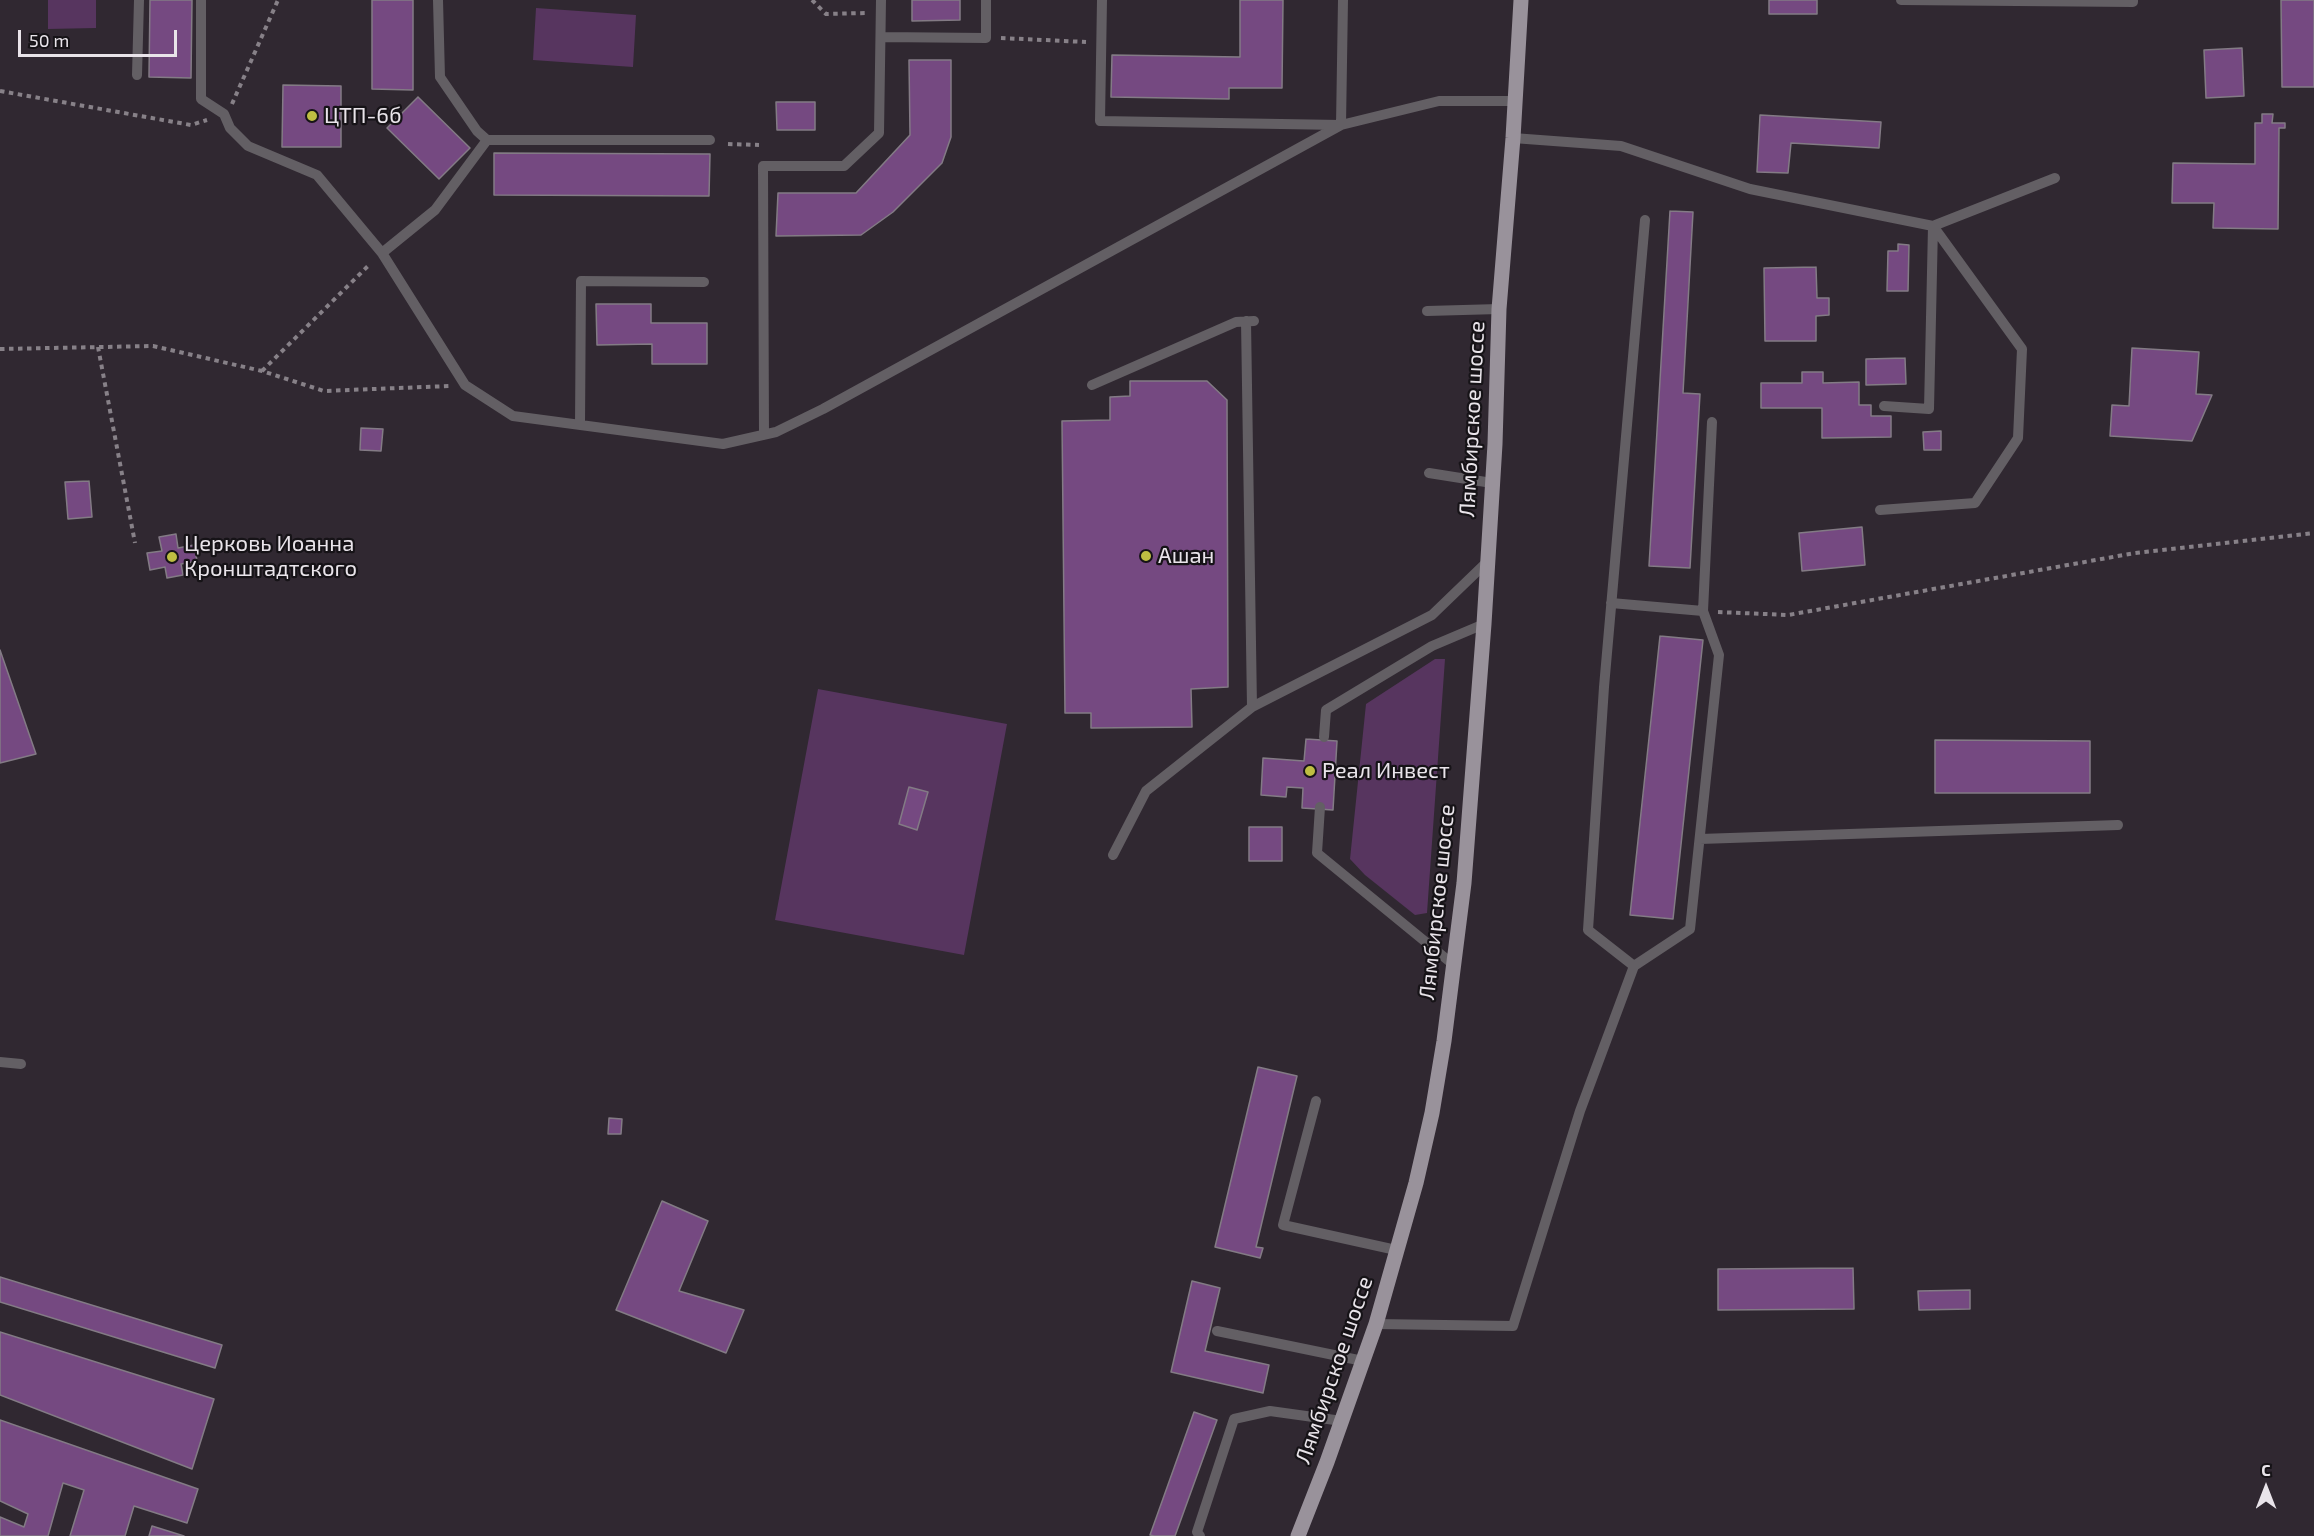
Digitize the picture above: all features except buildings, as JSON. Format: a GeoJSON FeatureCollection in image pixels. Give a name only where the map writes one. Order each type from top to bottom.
{"type":"FeatureCollection","features":[{"type":"Feature","properties":{"kind":"main road","name":"Лямбирское шоссе"},"geometry":{"type":"LineString","coordinates":[[1298,1536],[1376,1324],[1416,1183],[1432,1113],[1455,966],[1464,883],[1484,624],[1495,444],[1499,309],[1513,138],[1521,0]]}},
{"type":"Feature","properties":{"kind":"lane"},"geometry":{"type":"LineString","coordinates":[[137,75],[139,0]]}},
{"type":"Feature","properties":{"kind":"lane"},"geometry":{"type":"LineString","coordinates":[[201,0],[201,99],[224,114],[230,128],[248,146],[317,175],[382,253],[465,385],[513,416],[723,444],[776,432],[823,409],[1341,126],[1439,101],[1515,101]]}},
{"type":"Feature","properties":{"kind":"lane"},"geometry":{"type":"LineString","coordinates":[[438,0],[440,77],[477,131],[487,140],[710,140]]}},
{"type":"Feature","properties":{"kind":"lane"},"geometry":{"type":"LineString","coordinates":[[764,435],[763,166],[844,166],[879,133],[881,0]]}},
{"type":"Feature","properties":{"kind":"lane"},"geometry":{"type":"LineString","coordinates":[[881,37],[986,38],[986,0]]}},
{"type":"Feature","properties":{"kind":"lane"},"geometry":{"type":"LineString","coordinates":[[1102,0],[1100,121],[1341,126]]}},
{"type":"Feature","properties":{"kind":"lane"},"geometry":{"type":"LineString","coordinates":[[1341,126],[1343,0]]}},
{"type":"Feature","properties":{"kind":"lane"},"geometry":{"type":"LineString","coordinates":[[1901,0],[2133,2],[2133,0]]}},
{"type":"Feature","properties":{"kind":"lane"},"geometry":{"type":"LineString","coordinates":[[1513,138],[1621,146],[1750,189],[1934,226],[2055,178]]}},
{"type":"Feature","properties":{"kind":"lane"},"geometry":{"type":"LineString","coordinates":[[382,253],[435,210],[487,140]]}},
{"type":"Feature","properties":{"kind":"lane"},"geometry":{"type":"LineString","coordinates":[[1634,966],[1588,930],[1611,603],[1646,220]]}},
{"type":"Feature","properties":{"kind":"lane"},"geometry":{"type":"LineString","coordinates":[[1884,406],[1929,409],[1934,226]]}},
{"type":"Feature","properties":{"kind":"lane"},"geometry":{"type":"LineString","coordinates":[[1880,510],[1975,503],[2018,438],[2022,349],[1934,226]]}},
{"type":"Feature","properties":{"kind":"lane"},"geometry":{"type":"LineString","coordinates":[[580,425],[581,281],[704,282]]}},
{"type":"Feature","properties":{"kind":"lane"},"geometry":{"type":"LineString","coordinates":[[1427,311],[1499,309]]}},
{"type":"Feature","properties":{"kind":"lane"},"geometry":{"type":"LineString","coordinates":[[1092,385],[1236,322],[1250,321],[1254,646],[1252,707]]}},
{"type":"Feature","properties":{"kind":"lane"},"geometry":{"type":"LineString","coordinates":[[1376,1324],[1513,1326],[1580,1111],[1634,966],[1690,929],[1719,655],[1703,611],[1712,422]]}},
{"type":"Feature","properties":{"kind":"lane"},"geometry":{"type":"LineString","coordinates":[[1429,473],[1491,483]]}},
{"type":"Feature","properties":{"kind":"lane"},"geometry":{"type":"LineString","coordinates":[[1113,855],[1146,791],[1252,707],[1432,615],[1488,561]]}},
{"type":"Feature","properties":{"kind":"lane"},"geometry":{"type":"LineString","coordinates":[[1611,603],[1703,611]]}},
{"type":"Feature","properties":{"kind":"lane"},"geometry":{"type":"LineString","coordinates":[[1324,737],[1326,710],[1432,646],[1484,624]]}},
{"type":"Feature","properties":{"kind":"lane"},"geometry":{"type":"LineString","coordinates":[[1320,807],[1317,854],[1455,966]]}},
{"type":"Feature","properties":{"kind":"lane"},"geometry":{"type":"LineString","coordinates":[[1700,839],[2118,825]]}},
{"type":"Feature","properties":{"kind":"lane"},"geometry":{"type":"LineString","coordinates":[[0,1062],[21,1064]]}},
{"type":"Feature","properties":{"kind":"lane"},"geometry":{"type":"LineString","coordinates":[[1316,1101],[1283,1225],[1396,1250]]}},
{"type":"Feature","properties":{"kind":"lane"},"geometry":{"type":"LineString","coordinates":[[1218,1331],[1363,1360]]}},
{"type":"Feature","properties":{"kind":"lane"},"geometry":{"type":"LineString","coordinates":[[1200,1536],[1197,1532],[1234,1419],[1270,1411],[1342,1421]]}},
{"type":"Feature","properties":{"kind":"path"},"geometry":{"type":"LineString","coordinates":[[0,91],[191,126],[228,112],[278,0]]}},
{"type":"Feature","properties":{"kind":"path"},"geometry":{"type":"LineString","coordinates":[[812,0],[826,14],[881,13]]}},
{"type":"Feature","properties":{"kind":"path"},"geometry":{"type":"LineString","coordinates":[[986,38],[1090,42]]}},
{"type":"Feature","properties":{"kind":"path"},"geometry":{"type":"LineString","coordinates":[[728,144],[759,145]]}},
{"type":"Feature","properties":{"kind":"path"},"geometry":{"type":"LineString","coordinates":[[262,371],[382,253]]}},
{"type":"Feature","properties":{"kind":"path"},"geometry":{"type":"LineString","coordinates":[[0,349],[153,346],[262,371],[324,392],[465,385]]}},
{"type":"Feature","properties":{"kind":"path"},"geometry":{"type":"LineString","coordinates":[[98,347],[135,543]]}},
{"type":"Feature","properties":{"kind":"path"},"geometry":{"type":"LineString","coordinates":[[1703,611],[1788,615],[2135,553],[2314,533]]}},
{"type":"Feature","properties":{"kind":"shaded area"},"geometry":{"type":"Polygon","coordinates":[[[48,0],[96,0],[96,28],[48,29],[48,0]]]}},
{"type":"Feature","properties":{"kind":"shaded area"},"geometry":{"type":"Polygon","coordinates":[[[536,8],[636,15],[633,67],[533,60],[536,8]]]}},
{"type":"Feature","properties":{"kind":"shaded area"},"geometry":{"type":"Polygon","coordinates":[[[1435,659],[1445,659],[1427,913],[1415,915],[1365,875],[1350,859],[1366,704],[1435,659]]]}},
{"type":"Feature","properties":{"kind":"shaded area"},"geometry":{"type":"Polygon","coordinates":[[[818,689],[1007,724],[964,955],[775,920],[818,689]]]}},
{"type":"Feature","properties":{"kind":"place","name":"ЦТП-6б"},"geometry":{"type":"Point","coordinates":[312,116]}},
{"type":"Feature","properties":{"kind":"place","name":"Ашан"},"geometry":{"type":"Point","coordinates":[1146,556]}},
{"type":"Feature","properties":{"kind":"place","name":"Церковь Иоанна Кронштадтского"},"geometry":{"type":"Point","coordinates":[172,557]}},
{"type":"Feature","properties":{"kind":"place","name":"Реал Инвест"},"geometry":{"type":"Point","coordinates":[1310,771]}}]}
